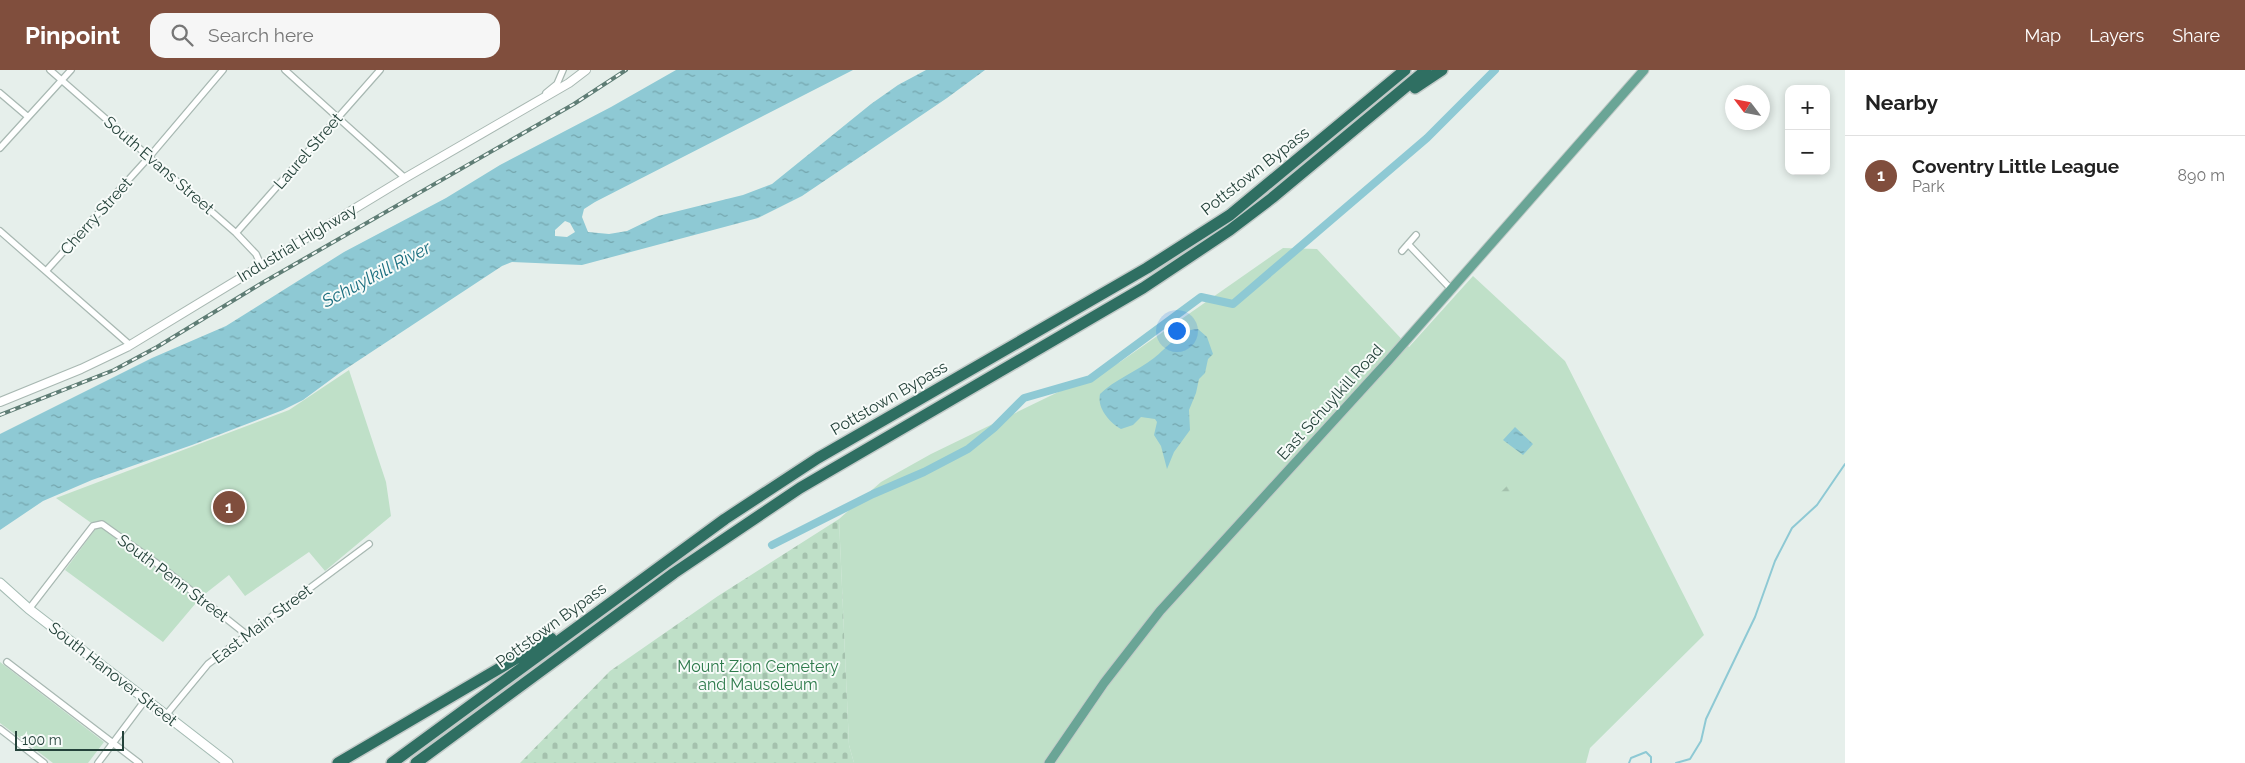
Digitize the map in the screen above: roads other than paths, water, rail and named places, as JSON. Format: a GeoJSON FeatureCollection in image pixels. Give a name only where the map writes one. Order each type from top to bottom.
{"type":"FeatureCollection","features":[{"type":"Feature","properties":{"kind":"highway"},"geometry":{"type":"LineString","coordinates":[[1321,140],[1397,70]]}},
{"type":"Feature","properties":{"kind":"highway","name":"Pottstown Bypass"},"geometry":{"type":"LineString","coordinates":[[392,763],[724,519],[818,458],[1148,268],[1230,215],[1405,70]]}},
{"type":"Feature","properties":{"kind":"highway","name":"Pottstown Bypass"},"geometry":{"type":"LineString","coordinates":[[416,763],[674,573],[800,488],[1097,315],[1191,256],[1272,198],[1382,109],[1426,70]]}},
{"type":"Feature","properties":{"kind":"highway"},"geometry":{"type":"LineString","coordinates":[[1382,109],[1442,70]]}},
{"type":"Feature","properties":{"kind":"highway"},"geometry":{"type":"LineString","coordinates":[[338,763],[533,648],[566,629],[579,624]]}},
{"type":"Feature","properties":{"kind":"main road","name":"East Schuylkill Road"},"geometry":{"type":"LineString","coordinates":[[1049,763],[1104,683],[1160,611],[1451,289],[1644,70]]}},
{"type":"Feature","properties":{"kind":"main road","name":"South Hanover Street"},"geometry":{"type":"LineString","coordinates":[[0,584],[29,609],[228,763]]}},
{"type":"Feature","properties":{"kind":"street","name":"South Evans Street"},"geometry":{"type":"LineString","coordinates":[[50,70],[236,233],[256,254],[261,265]]}},
{"type":"Feature","properties":{"kind":"street"},"geometry":{"type":"LineString","coordinates":[[0,148],[70,70]]}},
{"type":"Feature","properties":{"kind":"street","name":"Cherry Street"},"geometry":{"type":"LineString","coordinates":[[46,271],[150,156],[223,70]]}},
{"type":"Feature","properties":{"kind":"street"},"geometry":{"type":"LineString","coordinates":[[285,70],[405,178]]}},
{"type":"Feature","properties":{"kind":"street","name":"Laurel Street"},"geometry":{"type":"LineString","coordinates":[[236,233],[380,70]]}},
{"type":"Feature","properties":{"kind":"street"},"geometry":{"type":"LineString","coordinates":[[537,100],[557,84],[563,70]]}},
{"type":"Feature","properties":{"kind":"street","name":"Industrial Highway"},"geometry":{"type":"LineString","coordinates":[[0,402],[81,369],[130,345],[405,178],[496,126],[514,113],[569,83],[585,70]]}},
{"type":"Feature","properties":{"kind":"street"},"geometry":{"type":"LineString","coordinates":[[0,93],[27,116]]}},
{"type":"Feature","properties":{"kind":"street"},"geometry":{"type":"LineString","coordinates":[[0,231],[130,345]]}},
{"type":"Feature","properties":{"kind":"street"},"geometry":{"type":"LineString","coordinates":[[1402,251],[1416,235]]}},
{"type":"Feature","properties":{"kind":"street"},"geometry":{"type":"LineString","coordinates":[[1408,244],[1451,289]]}},
{"type":"Feature","properties":{"kind":"street","name":"South Penn Street"},"geometry":{"type":"LineString","coordinates":[[29,609],[93,526],[102,524],[247,635]]}},
{"type":"Feature","properties":{"kind":"street","name":"East Main Street"},"geometry":{"type":"LineString","coordinates":[[166,715],[208,664],[369,544]]}},
{"type":"Feature","properties":{"kind":"street"},"geometry":{"type":"LineString","coordinates":[[7,662],[139,763]]}},
{"type":"Feature","properties":{"kind":"street"},"geometry":{"type":"LineString","coordinates":[[98,763],[146,699]]}},
{"type":"Feature","properties":{"kind":"street"},"geometry":{"type":"LineString","coordinates":[[0,729],[44,763]]}},
{"type":"Feature","properties":{"kind":"water","name":"Schuylkill River"},"geometry":{"type":"Polygon","coordinates":[[[676,70],[853,70],[595,202],[584,209],[582,217],[588,232],[609,234],[627,231],[658,216],[743,195],[772,184],[871,104],[898,85],[926,70],[985,70],[947,98],[802,196],[758,218],[582,265],[512,262],[502,266],[341,372],[303,400],[283,410],[192,445],[92,480],[43,501],[0,530],[0,434],[152,358],[226,326],[344,252],[446,198],[500,165],[611,107],[676,70]],[[565,221],[555,230],[555,236],[567,237],[575,232],[570,223],[565,221]]]}},
{"type":"Feature","properties":{"kind":"water"},"geometry":{"type":"Polygon","coordinates":[[[1198,329],[1207,337],[1213,354],[1208,359],[1205,373],[1199,379],[1189,410],[1190,430],[1174,452],[1167,469],[1161,446],[1154,435],[1157,422],[1155,419],[1141,417],[1133,425],[1121,429],[1112,423],[1102,409],[1100,394],[1112,384],[1154,358],[1186,332],[1198,329]]]}},
{"type":"Feature","properties":{"kind":"water"},"geometry":{"type":"Polygon","coordinates":[[[1515,427],[1533,444],[1523,455],[1503,440],[1515,427]]]}},
{"type":"Feature","properties":{"kind":"waterway"},"geometry":{"type":"LineString","coordinates":[[772,545],[968,449],[994,428],[1024,398],[1090,379],[1201,297],[1233,304],[1427,138],[1495,70]]}},
{"type":"Feature","properties":{"kind":"waterway"},"geometry":{"type":"LineString","coordinates":[[1676,763],[1690,759],[1701,741],[1706,719],[1755,617],[1775,561],[1792,528],[1817,505],[1845,464]]}},
{"type":"Feature","properties":{"kind":"waterway"},"geometry":{"type":"LineString","coordinates":[[1629,763],[1631,758],[1646,752],[1651,757],[1651,763]]}},
{"type":"Feature","properties":{"kind":"railway"},"geometry":{"type":"LineString","coordinates":[[0,415],[114,370],[157,347],[262,283],[574,104],[626,70]]}},
{"type":"Feature","properties":{"kind":"place","name":"Coventry Little League"},"geometry":{"type":"Point","coordinates":[229,507]}},
{"type":"Feature","properties":{"kind":"park label","name":"Mount Zion Cemetery and Mausoleum"},"geometry":{"type":"Point","coordinates":[758,675]}}]}
